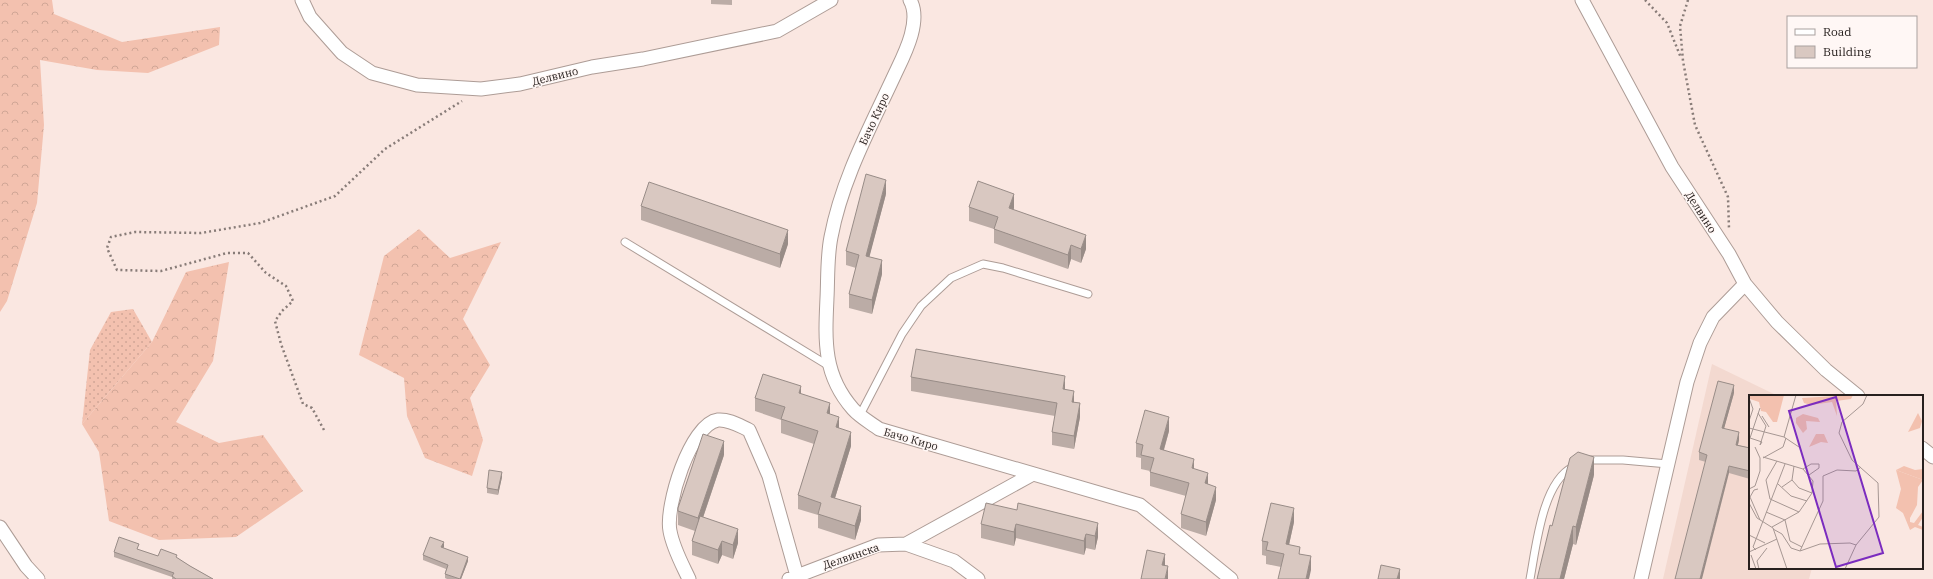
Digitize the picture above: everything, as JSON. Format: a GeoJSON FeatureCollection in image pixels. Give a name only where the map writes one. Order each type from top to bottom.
{"type":"FeatureCollection","features":[{"type":"Feature","properties":{"kind":"street","name":"Делвино"},"geometry":{"type":"LineString","coordinates":[[302,0],[310,17],[342,53],[372,73],[417,85],[481,90],[520,84],[592,67],[643,59],[777,31],[831,0]]}},
{"type":"Feature","properties":{"kind":"street","name":"Бачо Киро"},"geometry":{"type":"LineString","coordinates":[[910,0],[913,5],[912,30],[906,51],[856,158],[840,197],[830,239],[826,324],[828,366],[838,388],[854,410],[880,430],[1140,505],[1231,579]]}},
{"type":"Feature","properties":{"kind":"street","name":"Делвино"},"geometry":{"type":"LineString","coordinates":[[1582,0],[1672,167],[1729,254],[1745,284],[1777,322],[1826,370],[1857,395]]}},
{"type":"Feature","properties":{"kind":"street"},"geometry":{"type":"LineString","coordinates":[[1641,579],[1687,382],[1700,343],[1714,317],[1745,284]]}},
{"type":"Feature","properties":{"kind":"street"},"geometry":{"type":"LineString","coordinates":[[689,579],[678,555],[670,531],[669,514],[684,461],[695,439],[705,425],[718,420],[732,422],[749,430],[769,476],[794,578]]}},
{"type":"Feature","properties":{"kind":"street"},"geometry":{"type":"LineString","coordinates":[[1923,449],[1933,457]]}},
{"type":"Feature","properties":{"kind":"street"},"geometry":{"type":"LineString","coordinates":[[906,544],[1033,474]]}},
{"type":"Feature","properties":{"kind":"street"},"geometry":{"type":"LineString","coordinates":[[0,526],[26,566],[38,579]]}},
{"type":"Feature","properties":{"kind":"street","name":"Делвинска"},"geometry":{"type":"LineString","coordinates":[[794,578],[878,545],[906,544],[954,561],[978,579]]}},
{"type":"Feature","properties":{"kind":"lane"},"geometry":{"type":"LineString","coordinates":[[625,242],[828,366]]}},
{"type":"Feature","properties":{"kind":"lane"},"geometry":{"type":"LineString","coordinates":[[860,415],[902,334],[921,306],[951,278],[983,264],[1003,268],[1088,294]]}},
{"type":"Feature","properties":{"kind":"lane"},"geometry":{"type":"LineString","coordinates":[[1530,579],[1546,504],[1552,488],[1571,468],[1591,460],[1623,460],[1668,464]]}},
{"type":"Feature","properties":{"kind":"path"},"geometry":{"type":"LineString","coordinates":[[1645,0],[1667,23],[1683,62]]}},
{"type":"Feature","properties":{"kind":"path"},"geometry":{"type":"LineString","coordinates":[[1688,0],[1680,26],[1683,62],[1695,125],[1728,197],[1729,233]]}},
{"type":"Feature","properties":{"kind":"path"},"geometry":{"type":"LineString","coordinates":[[324,430],[312,408],[303,404],[281,344],[275,321],[282,311],[293,301],[286,286],[266,273],[248,253],[227,253],[161,272],[117,270],[107,248],[111,237],[135,232],[201,233],[260,223],[335,196],[385,149],[481,90]]}},
{"type":"Feature","properties":{"kind":"shaded area"},"geometry":{"type":"Polygon","coordinates":[[[1712,364],[1776,395],[1749,395],[1749,569],[1812,569],[1809,579],[1663,579],[1712,364]]]}},
{"type":"Feature","properties":{"kind":"green space"},"geometry":{"type":"Polygon","coordinates":[[[0,0],[52,0],[54,14],[122,42],[220,27],[219,45],[148,73],[97,70],[40,60],[44,125],[37,203],[7,301],[0,312],[0,0]]]}},
{"type":"Feature","properties":{"kind":"green space"},"geometry":{"type":"Polygon","coordinates":[[[419,229],[450,258],[501,242],[463,319],[490,365],[470,398],[483,440],[472,476],[425,458],[407,416],[404,378],[359,355],[384,256],[419,229]]]}},
{"type":"Feature","properties":{"kind":"green space"},"geometry":{"type":"Polygon","coordinates":[[[229,262],[213,361],[176,422],[219,443],[263,435],[303,491],[236,537],[159,540],[109,521],[99,452],[82,424],[152,342],[186,272],[229,262]]]}},
{"type":"Feature","properties":{"kind":"green space"},"geometry":{"type":"Polygon","coordinates":[[[133,309],[152,342],[82,424],[90,350],[111,312],[133,309]]]}},
{"type":"Feature","properties":{"kind":"building"},"geometry":{"type":"Polygon","coordinates":[[[866,174],[886,180],[866,256],[882,260],[872,300],[849,294],[859,255],[846,251],[866,174]]]}},
{"type":"Feature","properties":{"kind":"building"},"geometry":{"type":"Polygon","coordinates":[[[978,181],[1014,194],[1009,208],[1086,235],[1081,249],[1071,245],[1068,255],[994,229],[998,217],[969,207],[978,181]]]}},
{"type":"Feature","properties":{"kind":"building"},"geometry":{"type":"Polygon","coordinates":[[[649,182],[788,230],[780,254],[641,206],[649,182]]]}},
{"type":"Feature","properties":{"kind":"building"},"geometry":{"type":"Polygon","coordinates":[[[916,349],[1065,376],[1063,389],[1074,391],[1072,402],[1080,403],[1074,436],[1052,432],[1057,403],[911,377],[916,349]]]}},
{"type":"Feature","properties":{"kind":"building"},"geometry":{"type":"Polygon","coordinates":[[[763,374],[801,386],[799,393],[830,403],[827,413],[839,417],[836,427],[851,432],[831,497],[861,506],[855,526],[818,514],[821,503],[798,495],[818,431],[781,419],[785,407],[755,398],[763,374]]]}},
{"type":"Feature","properties":{"kind":"building"},"geometry":{"type":"Polygon","coordinates":[[[1718,381],[1734,385],[1722,428],[1739,432],[1736,445],[1749,448],[1749,471],[1729,466],[1700,579],[1675,579],[1707,455],[1699,452],[1718,381]]]}},
{"type":"Feature","properties":{"kind":"building"},"geometry":{"type":"Polygon","coordinates":[[[1145,410],[1169,417],[1160,449],[1194,459],[1192,468],[1208,473],[1205,483],[1216,487],[1206,522],[1181,514],[1189,483],[1150,472],[1154,458],[1141,455],[1143,445],[1136,443],[1145,410]]]}},
{"type":"Feature","properties":{"kind":"building"},"geometry":{"type":"Polygon","coordinates":[[[703,434],[724,441],[698,518],[678,511],[678,508],[703,434]]]}},
{"type":"Feature","properties":{"kind":"building"},"geometry":{"type":"Polygon","coordinates":[[[1578,452],[1594,457],[1576,527],[1573,526],[1560,579],[1537,579],[1550,525],[1552,526],[1570,458],[1578,452]]]}},
{"type":"Feature","properties":{"kind":"building"},"geometry":{"type":"Polygon","coordinates":[[[489,470],[502,472],[498,490],[487,488],[489,470]]]}},
{"type":"Feature","properties":{"kind":"building"},"geometry":{"type":"Polygon","coordinates":[[[986,503],[1017,510],[1018,503],[1098,523],[1095,536],[1086,534],[1084,541],[1016,524],[1014,532],[981,524],[986,503]]]}},
{"type":"Feature","properties":{"kind":"building"},"geometry":{"type":"Polygon","coordinates":[[[1271,503],[1294,508],[1286,544],[1300,547],[1299,554],[1311,556],[1306,579],[1278,579],[1284,554],[1266,550],[1268,542],[1262,541],[1271,503]]]}},
{"type":"Feature","properties":{"kind":"building"},"geometry":{"type":"Polygon","coordinates":[[[700,516],[738,529],[733,545],[722,541],[718,550],[692,541],[700,516]]]}},
{"type":"Feature","properties":{"kind":"building"},"geometry":{"type":"Polygon","coordinates":[[[119,537],[139,544],[137,549],[158,556],[161,549],[177,555],[176,557],[213,579],[176,579],[172,576],[174,573],[114,552],[119,537]]]}},
{"type":"Feature","properties":{"kind":"building"},"geometry":{"type":"Polygon","coordinates":[[[430,537],[444,542],[441,547],[468,557],[460,579],[445,574],[448,565],[423,555],[430,537]]]}},
{"type":"Feature","properties":{"kind":"building"},"geometry":{"type":"Polygon","coordinates":[[[1147,550],[1165,554],[1162,565],[1168,566],[1165,579],[1141,579],[1147,550]]]}},
{"type":"Feature","properties":{"kind":"building"},"geometry":{"type":"Polygon","coordinates":[[[1381,565],[1400,569],[1397,579],[1378,579],[1381,565]]]}}]}
